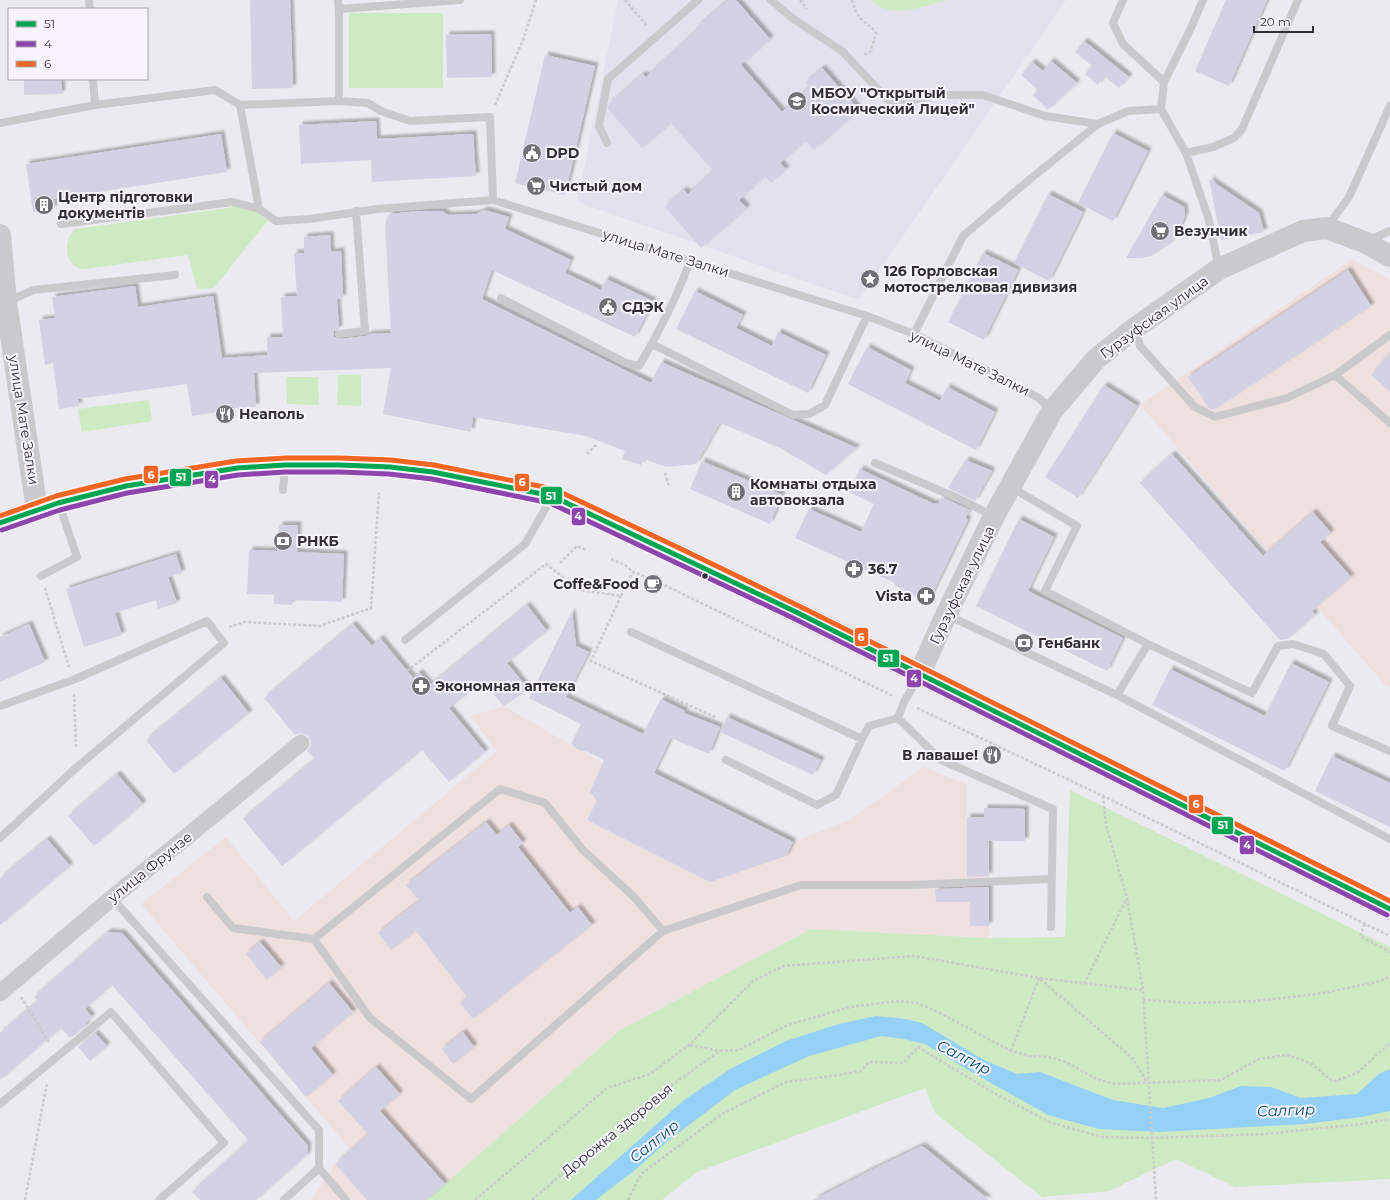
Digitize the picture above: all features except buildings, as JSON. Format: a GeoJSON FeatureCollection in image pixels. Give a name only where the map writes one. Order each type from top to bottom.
{"type":"FeatureCollection","features":[{"type":"Feature","properties":{"kind":"main road","name":"Гурзуфская улица"},"geometry":{"type":"LineString","coordinates":[[920,673],[946,615],[994,516],[1052,410],[1096,359],[1135,328],[1219,269],[1303,231],[1327,228],[1364,242],[1390,256]]}},
{"type":"Feature","properties":{"kind":"main road","name":"улица Мате Залки"},"geometry":{"type":"LineString","coordinates":[[0,235],[3,302],[37,510]]}},
{"type":"Feature","properties":{"kind":"main road"},"geometry":{"type":"LineString","coordinates":[[0,523],[58,503],[126,486],[237,468],[285,465],[362,466],[433,472],[552,496],[672,552],[920,673],[1390,909]]}},
{"type":"Feature","properties":{"kind":"street","name":"улица Фрунзе"},"geometry":{"type":"LineString","coordinates":[[0,993],[112,898],[301,743]]}},
{"type":"Feature","properties":{"kind":"lane"},"geometry":{"type":"LineString","coordinates":[[338,0],[339,101]]}},
{"type":"Feature","properties":{"kind":"lane"},"geometry":{"type":"LineString","coordinates":[[339,9],[460,0]]}},
{"type":"Feature","properties":{"kind":"lane"},"geometry":{"type":"LineString","coordinates":[[607,143],[599,126],[608,79],[698,0]]}},
{"type":"Feature","properties":{"kind":"lane"},"geometry":{"type":"LineString","coordinates":[[771,0],[792,18],[842,51],[888,100],[912,100],[937,95],[983,95],[1045,116],[1098,124]]}},
{"type":"Feature","properties":{"kind":"lane"},"geometry":{"type":"LineString","coordinates":[[1123,0],[1113,23],[1123,44],[1164,82]]}},
{"type":"Feature","properties":{"kind":"lane"},"geometry":{"type":"LineString","coordinates":[[1203,0],[1164,82],[1161,109],[1186,153],[1209,220],[1219,269]]}},
{"type":"Feature","properties":{"kind":"lane"},"geometry":{"type":"LineString","coordinates":[[1186,153],[1213,147],[1234,138],[1242,129],[1298,0]]}},
{"type":"Feature","properties":{"kind":"lane"},"geometry":{"type":"LineString","coordinates":[[94,80],[95,105]]}},
{"type":"Feature","properties":{"kind":"lane"},"geometry":{"type":"LineString","coordinates":[[0,123],[95,105],[215,90],[240,105],[339,101],[368,103],[381,111],[410,121],[490,117],[493,200]]}},
{"type":"Feature","properties":{"kind":"lane"},"geometry":{"type":"LineString","coordinates":[[61,224],[233,202],[259,209],[240,105]]}},
{"type":"Feature","properties":{"kind":"lane"},"geometry":{"type":"LineString","coordinates":[[1327,228],[1349,197],[1390,106]]}},
{"type":"Feature","properties":{"kind":"lane"},"geometry":{"type":"LineString","coordinates":[[914,334],[964,236],[1029,180],[1098,124],[1128,111],[1161,109]]}},
{"type":"Feature","properties":{"kind":"lane","name":"улица Мате Залки"},"geometry":{"type":"LineString","coordinates":[[259,209],[276,221],[310,219],[356,211],[493,200],[867,316],[914,334],[1002,378],[1039,398],[1052,410]]}},
{"type":"Feature","properties":{"kind":"lane"},"geometry":{"type":"LineString","coordinates":[[339,334],[366,331],[356,211]]}},
{"type":"Feature","properties":{"kind":"lane"},"geometry":{"type":"LineString","coordinates":[[1364,242],[1390,231]]}},
{"type":"Feature","properties":{"kind":"lane"},"geometry":{"type":"LineString","coordinates":[[501,298],[626,363],[639,366],[652,344],[683,282],[690,261]]}},
{"type":"Feature","properties":{"kind":"lane"},"geometry":{"type":"LineString","coordinates":[[3,302],[33,290],[175,275]]}},
{"type":"Feature","properties":{"kind":"lane"},"geometry":{"type":"LineString","coordinates":[[652,344],[793,415],[809,414],[825,405],[867,316]]}},
{"type":"Feature","properties":{"kind":"lane"},"geometry":{"type":"LineString","coordinates":[[1135,328],[1140,346],[1145,352],[1195,407],[1215,417],[1286,398],[1335,375],[1390,335]]}},
{"type":"Feature","properties":{"kind":"lane"},"geometry":{"type":"LineString","coordinates":[[1335,375],[1390,423]]}},
{"type":"Feature","properties":{"kind":"lane"},"geometry":{"type":"LineString","coordinates":[[875,464],[960,499],[994,516]]}},
{"type":"Feature","properties":{"kind":"lane"},"geometry":{"type":"LineString","coordinates":[[283,490],[285,465]]}},
{"type":"Feature","properties":{"kind":"lane"},"geometry":{"type":"LineString","coordinates":[[1010,487],[1077,526],[1045,591],[1148,644],[1252,693],[1278,646],[1293,644],[1324,654],[1350,686],[1332,726],[1390,751]]}},
{"type":"Feature","properties":{"kind":"lane"},"geometry":{"type":"LineString","coordinates":[[406,640],[525,544],[552,496]]}},
{"type":"Feature","properties":{"kind":"lane"},"geometry":{"type":"LineString","coordinates":[[41,576],[77,557],[58,503]]}},
{"type":"Feature","properties":{"kind":"lane"},"geometry":{"type":"LineString","coordinates":[[946,615],[1117,695],[1390,839]]}},
{"type":"Feature","properties":{"kind":"lane"},"geometry":{"type":"LineString","coordinates":[[0,706],[73,680],[207,621],[224,644],[77,767],[0,838]]}},
{"type":"Feature","properties":{"kind":"lane"},"geometry":{"type":"LineString","coordinates":[[631,632],[862,739]]}},
{"type":"Feature","properties":{"kind":"lane"},"geometry":{"type":"LineString","coordinates":[[1117,695],[1148,644]]}},
{"type":"Feature","properties":{"kind":"lane"},"geometry":{"type":"LineString","coordinates":[[898,718],[904,702],[920,673]]}},
{"type":"Feature","properties":{"kind":"lane"},"geometry":{"type":"LineString","coordinates":[[726,760],[817,805],[836,795],[869,726],[898,718]]}},
{"type":"Feature","properties":{"kind":"lane"},"geometry":{"type":"LineString","coordinates":[[898,718],[941,760],[1053,809],[1051,927]]}},
{"type":"Feature","properties":{"kind":"lane"},"geometry":{"type":"LineString","coordinates":[[207,897],[233,928],[314,939],[500,789],[545,803],[582,850],[634,897],[663,931]]}},
{"type":"Feature","properties":{"kind":"lane"},"geometry":{"type":"LineString","coordinates":[[314,939],[370,1018],[471,1099],[663,931],[800,885],[910,885],[1052,879]]}},
{"type":"Feature","properties":{"kind":"lane"},"geometry":{"type":"LineString","coordinates":[[112,898],[319,1130],[319,1168],[346,1200]]}},
{"type":"Feature","properties":{"kind":"lane"},"geometry":{"type":"LineString","coordinates":[[0,1104],[111,1012],[224,1143],[159,1200]]}},
{"type":"Feature","properties":{"kind":"lane"},"geometry":{"type":"LineString","coordinates":[[284,1200],[319,1168]]}},
{"type":"Feature","properties":{"kind":"path"},"geometry":{"type":"LineString","coordinates":[[490,117],[523,40],[536,0]]}},
{"type":"Feature","properties":{"kind":"path"},"geometry":{"type":"LineString","coordinates":[[626,0],[657,37]]}},
{"type":"Feature","properties":{"kind":"path"},"geometry":{"type":"LineString","coordinates":[[851,62],[871,51],[876,33],[871,26],[863,21],[854,9],[852,0]]}},
{"type":"Feature","properties":{"kind":"path"},"geometry":{"type":"LineString","coordinates":[[587,454],[596,446]]}},
{"type":"Feature","properties":{"kind":"path"},"geometry":{"type":"LineString","coordinates":[[665,473],[669,486]]}},
{"type":"Feature","properties":{"kind":"path"},"geometry":{"type":"LineString","coordinates":[[215,631],[245,622],[320,626],[371,608],[379,493]]}},
{"type":"Feature","properties":{"kind":"path"},"geometry":{"type":"LineString","coordinates":[[560,563],[577,546],[586,550]]}},
{"type":"Feature","properties":{"kind":"path"},"geometry":{"type":"LineString","coordinates":[[611,559],[626,565],[633,572],[656,581],[1390,936]]}},
{"type":"Feature","properties":{"kind":"path"},"geometry":{"type":"LineString","coordinates":[[407,671],[546,564],[580,590],[622,596]]}},
{"type":"Feature","properties":{"kind":"path"},"geometry":{"type":"LineString","coordinates":[[633,572],[591,661],[717,718]]}},
{"type":"Feature","properties":{"kind":"path"},"geometry":{"type":"LineString","coordinates":[[1103,796],[1106,825],[1127,898],[1143,990],[1156,1200]]}},
{"type":"Feature","properties":{"kind":"path"},"geometry":{"type":"LineString","coordinates":[[1084,984],[1127,898]]}},
{"type":"Feature","properties":{"kind":"path"},"geometry":{"type":"LineString","coordinates":[[1365,924],[1360,936],[1390,952]]}},
{"type":"Feature","properties":{"kind":"path"},"geometry":{"type":"LineString","coordinates":[[475,1200],[607,1088],[650,1074],[689,1045],[753,981],[784,966],[914,956],[1039,978],[1143,990]]}},
{"type":"Feature","properties":{"kind":"path"},"geometry":{"type":"LineString","coordinates":[[1143,1000],[1190,1004],[1255,1001],[1318,994],[1372,983],[1390,977]]}},
{"type":"Feature","properties":{"kind":"path"},"geometry":{"type":"LineString","coordinates":[[1010,1051],[1039,978]]}},
{"type":"Feature","properties":{"kind":"path"},"geometry":{"type":"LineString","coordinates":[[1039,978],[1132,1058],[1148,1083]]}},
{"type":"Feature","properties":{"kind":"path","name":"Дорожка здоровья"},"geometry":{"type":"LineString","coordinates":[[532,1200],[638,1109],[720,1051],[738,1050],[788,1025],[850,1007],[898,1001],[917,1003],[1010,1051],[1029,1056],[1049,1057],[1066,1062],[1096,1078],[1115,1084],[1221,1080],[1259,1059],[1287,1055],[1312,1064],[1333,1082],[1358,1073],[1390,1043]]}},
{"type":"Feature","properties":{"kind":"path"},"geometry":{"type":"LineString","coordinates":[[689,1045],[720,1051]]}},
{"type":"Feature","properties":{"kind":"path"},"geometry":{"type":"LineString","coordinates":[[628,1200],[641,1174],[722,1114],[786,1082],[861,1071],[869,1062],[903,1063],[918,1047],[992,1092],[1052,1123],[1102,1137],[1151,1138],[1265,1134],[1362,1124],[1390,1119]]}},
{"type":"Feature","properties":{"kind":"shaded area","name":"МБОУ \"Открытый Космический Лицей\""},"geometry":{"type":"Polygon","coordinates":[[[618,0],[1066,0],[859,300],[577,202],[618,0]]]}},
{"type":"Feature","properties":{"kind":"shaded area"},"geometry":{"type":"Polygon","coordinates":[[[1352,259],[1390,280],[1390,687],[1386,686],[1140,405],[1352,259]]]}},
{"type":"Feature","properties":{"kind":"shaded area"},"geometry":{"type":"Polygon","coordinates":[[[504,706],[621,774],[793,842],[850,820],[923,767],[967,784],[967,861],[989,861],[989,938],[811,929],[620,1030],[427,1200],[311,1200],[335,1164],[350,1149],[141,904],[226,837],[294,921],[497,751],[470,716],[504,706]]]}},
{"type":"Feature","properties":{"kind":"green space"},"geometry":{"type":"Polygon","coordinates":[[[871,0],[948,0],[918,8],[898,11],[888,10],[871,0]]]}},
{"type":"Feature","properties":{"kind":"green space"},"geometry":{"type":"Polygon","coordinates":[[[349,13],[443,13],[443,88],[349,88],[349,13]]]}},
{"type":"Feature","properties":{"kind":"green space"},"geometry":{"type":"Polygon","coordinates":[[[237,204],[257,211],[267,221],[214,288],[197,289],[188,255],[81,269],[72,263],[67,254],[67,243],[75,229],[229,208],[237,204]]]}},
{"type":"Feature","properties":{"kind":"green space"},"geometry":{"type":"Polygon","coordinates":[[[338,375],[361,375],[361,406],[337,405],[338,375]]]}},
{"type":"Feature","properties":{"kind":"green space"},"geometry":{"type":"Polygon","coordinates":[[[286,377],[318,377],[319,405],[287,404],[286,377]]]}},
{"type":"Feature","properties":{"kind":"green space"},"geometry":{"type":"Polygon","coordinates":[[[149,400],[152,421],[82,432],[78,409],[149,400]]]}},
{"type":"Feature","properties":{"kind":"green space"},"geometry":{"type":"Polygon","coordinates":[[[1070,790],[1390,947],[1390,1179],[1235,1187],[1176,1159],[1109,1191],[1042,1197],[935,1113],[925,1088],[697,1172],[662,1200],[427,1200],[620,1030],[811,929],[989,938],[1065,937],[1070,790]]]}},
{"type":"Feature","properties":{"kind":"water","name":"Салгир"},"geometry":{"type":"Polygon","coordinates":[[[876,1016],[905,1019],[922,1023],[984,1060],[1017,1074],[1040,1072],[1113,1100],[1163,1108],[1209,1098],[1241,1086],[1271,1087],[1301,1098],[1357,1094],[1379,1074],[1390,1069],[1390,1111],[1361,1117],[1305,1124],[1160,1132],[1099,1129],[1048,1115],[925,1044],[881,1036],[809,1056],[735,1090],[668,1141],[635,1170],[596,1200],[571,1200],[684,1100],[732,1068],[786,1041],[839,1024],[876,1016]]]}},
{"type":"Feature","properties":{"kind":"transit line","name":"6"},"geometry":{"type":"LineString","coordinates":[[0,516],[56,496],[125,479],[236,461],[285,458],[391,460],[434,465],[554,489],[799,606],[1390,901]]}},
{"type":"Feature","properties":{"kind":"transit line","name":"51"},"geometry":{"type":"LineString","coordinates":[[0,523],[58,503],[126,486],[237,468],[285,465],[390,467],[433,472],[552,496],[796,612],[1390,909]]}},
{"type":"Feature","properties":{"kind":"transit line","name":"4"},"geometry":{"type":"LineString","coordinates":[[2,530],[60,510],[127,493],[238,475],[285,472],[389,474],[432,479],[550,503],[793,618],[1387,915]]}},
{"type":"Feature","properties":{"kind":"place","name":"МБОУ \"Открытый Космический Лицей\""},"geometry":{"type":"Point","coordinates":[797,101]}},
{"type":"Feature","properties":{"kind":"place","name":"DPD"},"geometry":{"type":"Point","coordinates":[532,153]}},
{"type":"Feature","properties":{"kind":"place","name":"Чистый дом"},"geometry":{"type":"Point","coordinates":[536,186]}},
{"type":"Feature","properties":{"kind":"place","name":"Центр підготовки документів"},"geometry":{"type":"Point","coordinates":[44,205]}},
{"type":"Feature","properties":{"kind":"place","name":"Везунчик"},"geometry":{"type":"Point","coordinates":[1160,231]}},
{"type":"Feature","properties":{"kind":"place","name":"126 Горловская мотострелковая дивизия"},"geometry":{"type":"Point","coordinates":[870,279]}},
{"type":"Feature","properties":{"kind":"place","name":"СДЭК"},"geometry":{"type":"Point","coordinates":[608,307]}},
{"type":"Feature","properties":{"kind":"place","name":"Неаполь"},"geometry":{"type":"Point","coordinates":[225,414]}},
{"type":"Feature","properties":{"kind":"place","name":"Комнаты отдыха автовокзала"},"geometry":{"type":"Point","coordinates":[736,492]}},
{"type":"Feature","properties":{"kind":"place","name":"РНКБ"},"geometry":{"type":"Point","coordinates":[283,541]}},
{"type":"Feature","properties":{"kind":"place","name":"36.7"},"geometry":{"type":"Point","coordinates":[854,569]}},
{"type":"Feature","properties":{"kind":"place","name":"Coffe&Food"},"geometry":{"type":"Point","coordinates":[653,584]}},
{"type":"Feature","properties":{"kind":"place","name":"Vista"},"geometry":{"type":"Point","coordinates":[926,596]}},
{"type":"Feature","properties":{"kind":"place","name":"Генбанк"},"geometry":{"type":"Point","coordinates":[1024,643]}},
{"type":"Feature","properties":{"kind":"place","name":"Экономная аптека"},"geometry":{"type":"Point","coordinates":[421,686]}},
{"type":"Feature","properties":{"kind":"place","name":"В лаваше!"},"geometry":{"type":"Point","coordinates":[992,755]}}]}
